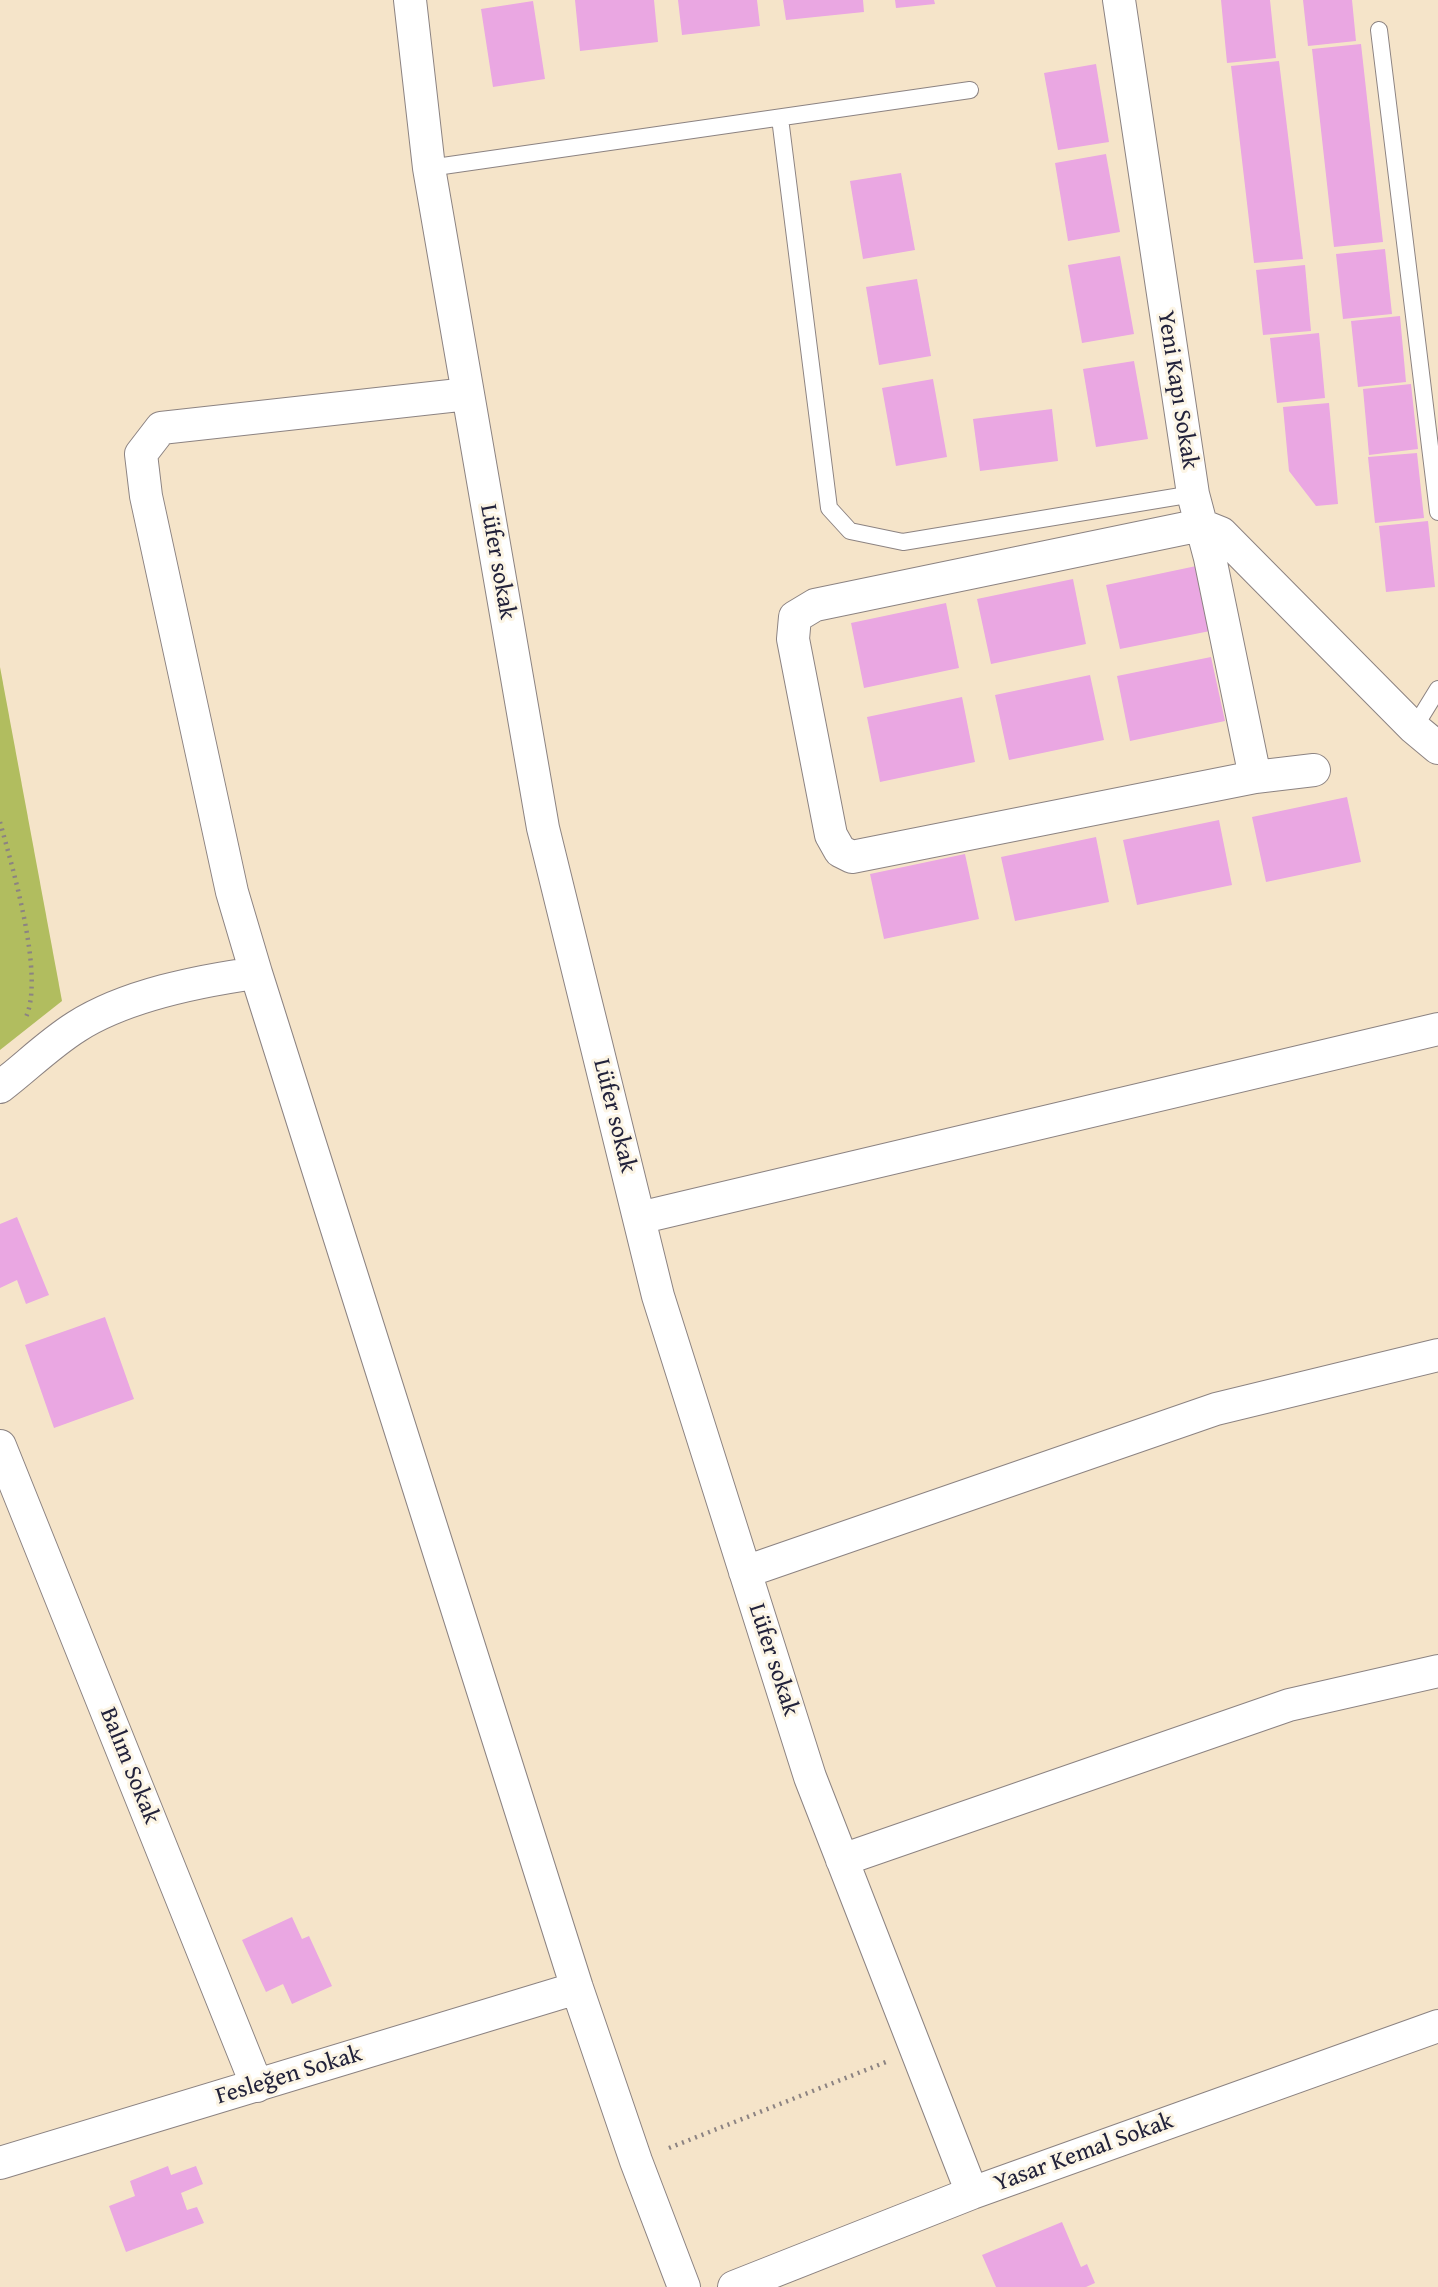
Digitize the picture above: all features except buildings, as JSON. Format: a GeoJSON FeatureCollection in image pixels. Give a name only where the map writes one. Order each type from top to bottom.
{"type":"FeatureCollection","features":[{"type":"Feature","properties":{"kind":"street","name":"Lüfer sokak"},"geometry":{"type":"LineString","coordinates":[[410,0],[429,168],[543,828],[658,1296],[810,1777],[972,2193]]}},
{"type":"Feature","properties":{"kind":"street","name":"Yeni Kapı Sokak"},"geometry":{"type":"LineString","coordinates":[[1119,0],[1193,494],[1255,777]]}},
{"type":"Feature","properties":{"kind":"street"},"geometry":{"type":"LineString","coordinates":[[468,394],[161,429],[141,454],[146,496],[232,892],[577,1988],[636,2161],[684,2287]]}},
{"type":"Feature","properties":{"kind":"street"},"geometry":{"type":"LineString","coordinates":[[1314,770],[1255,777],[852,857],[840,851],[831,835],[793,639],[795,617],[815,604],[1200,525],[1220,533],[1414,728],[1438,748]]}},
{"type":"Feature","properties":{"kind":"street"},"geometry":{"type":"LineString","coordinates":[[0,1087],[76,1027],[115,1008],[206,980],[256,973]]}},
{"type":"Feature","properties":{"kind":"street"},"geometry":{"type":"LineString","coordinates":[[639,1217],[1438,1029]]}},
{"type":"Feature","properties":{"kind":"street"},"geometry":{"type":"LineString","coordinates":[[745,1572],[1216,1409],[1438,1355]]}},
{"type":"Feature","properties":{"kind":"street","name":"Balım Sokak"},"geometry":{"type":"LineString","coordinates":[[0,1446],[257,2086]]}},
{"type":"Feature","properties":{"kind":"street"},"geometry":{"type":"LineString","coordinates":[[842,1860],[1289,1705],[1438,1671]]}},
{"type":"Feature","properties":{"kind":"street","name":"Fesleğen Sokak"},"geometry":{"type":"LineString","coordinates":[[0,2163],[577,1988]]}},
{"type":"Feature","properties":{"kind":"street","name":"Yasar Kemal Sokak"},"geometry":{"type":"LineString","coordinates":[[733,2287],[972,2193],[1438,2026]]}},
{"type":"Feature","properties":{"kind":"lane"},"geometry":{"type":"LineString","coordinates":[[1379,30],[1438,512]]}},
{"type":"Feature","properties":{"kind":"lane"},"geometry":{"type":"LineString","coordinates":[[429,168],[970,90]]}},
{"type":"Feature","properties":{"kind":"lane"},"geometry":{"type":"LineString","coordinates":[[780,118],[829,508],[850,531],[903,542],[1193,494]]}},
{"type":"Feature","properties":{"kind":"lane"},"geometry":{"type":"LineString","coordinates":[[1414,728],[1438,689]]}},
{"type":"Feature","properties":{"kind":"path"},"geometry":{"type":"LineString","coordinates":[[0,822],[18,890],[30,961],[30,1009],[24,1021]]}},
{"type":"Feature","properties":{"kind":"path"},"geometry":{"type":"LineString","coordinates":[[636,2161],[917,2050]]}},
{"type":"Feature","properties":{"kind":"green space"},"geometry":{"type":"Polygon","coordinates":[[[0,667],[62,1001],[0,1050],[0,667]]]}}]}
